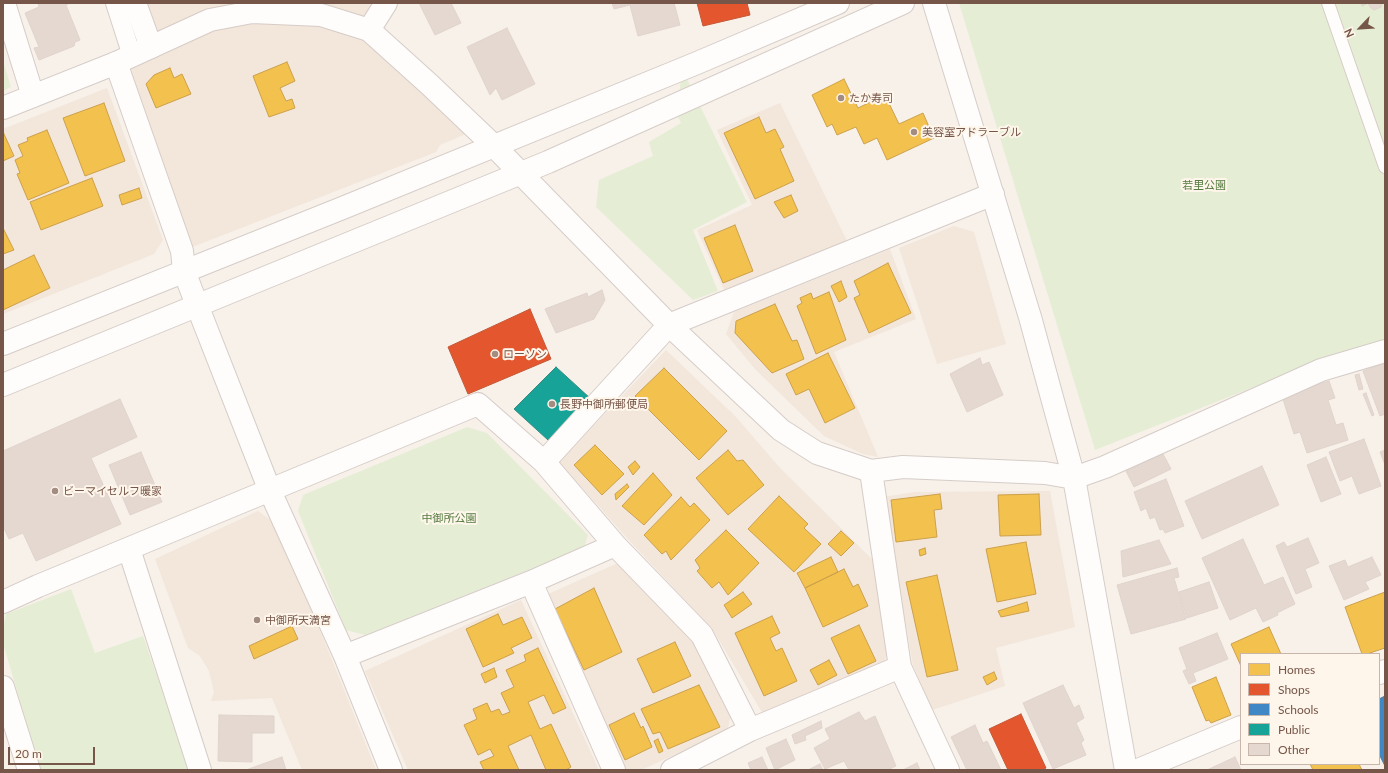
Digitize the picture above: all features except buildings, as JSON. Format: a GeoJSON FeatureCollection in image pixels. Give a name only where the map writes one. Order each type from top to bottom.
{"type":"FeatureCollection","features":[{"type":"Feature","properties":{"kind":"street"},"geometry":{"type":"LineString","coordinates":[[4,3],[33,96]]}},
{"type":"Feature","properties":{"kind":"street"},"geometry":{"type":"LineString","coordinates":[[115,3],[133,55],[182,250],[184,271],[270,491],[345,656],[391,770]]}},
{"type":"Feature","properties":{"kind":"street"},"geometry":{"type":"LineString","coordinates":[[133,55],[135,3]]}},
{"type":"Feature","properties":{"kind":"street"},"geometry":{"type":"LineString","coordinates":[[368,30],[386,3]]}},
{"type":"Feature","properties":{"kind":"street"},"geometry":{"type":"LineString","coordinates":[[3,344],[494,146],[697,63],[838,3]]}},
{"type":"Feature","properties":{"kind":"street"},"geometry":{"type":"LineString","coordinates":[[3,385],[520,173],[903,3]]}},
{"type":"Feature","properties":{"kind":"street"},"geometry":{"type":"LineString","coordinates":[[934,3],[1030,317],[1074,478],[1126,770]]}},
{"type":"Feature","properties":{"kind":"street"},"geometry":{"type":"LineString","coordinates":[[3,108],[133,55],[206,21],[252,12],[321,15],[368,30],[430,85],[494,146],[669,325],[781,430],[817,453],[871,471],[903,466],[1045,473],[1074,478],[1105,467],[1321,370],[1385,351]]}},
{"type":"Feature","properties":{"kind":"street"},"geometry":{"type":"LineString","coordinates":[[544,462],[669,325],[993,194]]}},
{"type":"Feature","properties":{"kind":"street"},"geometry":{"type":"LineString","coordinates":[[3,602],[38,586],[478,404],[544,462],[615,545],[702,635],[750,730]]}},
{"type":"Feature","properties":{"kind":"street"},"geometry":{"type":"LineString","coordinates":[[871,471],[900,667],[948,770]]}},
{"type":"Feature","properties":{"kind":"street"},"geometry":{"type":"LineString","coordinates":[[345,656],[531,582],[615,545]]}},
{"type":"Feature","properties":{"kind":"street"},"geometry":{"type":"LineString","coordinates":[[129,549],[200,770]]}},
{"type":"Feature","properties":{"kind":"street"},"geometry":{"type":"LineString","coordinates":[[531,582],[614,770]]}},
{"type":"Feature","properties":{"kind":"street"},"geometry":{"type":"LineString","coordinates":[[672,770],[750,730],[900,667]]}},
{"type":"Feature","properties":{"kind":"street"},"geometry":{"type":"LineString","coordinates":[[3,687],[29,770]]}},
{"type":"Feature","properties":{"kind":"street"},"geometry":{"type":"LineString","coordinates":[[1138,770],[1240,727]]}},
{"type":"Feature","properties":{"kind":"lane"},"geometry":{"type":"LineString","coordinates":[[1328,3],[1385,167]]}},
{"type":"Feature","properties":{"kind":"shaded area"},"geometry":{"type":"Polygon","coordinates":[[[135,3],[386,3],[369,30],[477,129],[440,145],[436,152],[182,251],[116,63],[151,47],[135,3]]]}},
{"type":"Feature","properties":{"kind":"shaded area"},"geometry":{"type":"Polygon","coordinates":[[[107,88],[163,240],[154,254],[3,314],[3,129],[107,88]]]}},
{"type":"Feature","properties":{"kind":"shaded area"},"geometry":{"type":"Polygon","coordinates":[[[780,103],[847,241],[724,290],[697,230],[752,205],[717,130],[780,103]]]}},
{"type":"Feature","properties":{"kind":"shaded area"},"geometry":{"type":"Polygon","coordinates":[[[954,226],[974,232],[1006,344],[937,364],[899,248],[954,226]]]}},
{"type":"Feature","properties":{"kind":"shaded area"},"geometry":{"type":"Polygon","coordinates":[[[890,249],[916,319],[834,352],[878,457],[863,454],[824,436],[755,369],[726,334],[734,312],[890,249]]]}},
{"type":"Feature","properties":{"kind":"shaded area"},"geometry":{"type":"Polygon","coordinates":[[[666,350],[736,417],[780,468],[873,560],[887,648],[885,662],[763,714],[713,630],[627,538],[559,462],[666,350]]]}},
{"type":"Feature","properties":{"kind":"shaded area"},"geometry":{"type":"Polygon","coordinates":[[[1050,491],[1075,627],[996,648],[1005,686],[932,710],[913,665],[883,497],[915,492],[1050,491]]]}},
{"type":"Feature","properties":{"kind":"shaded area"},"geometry":{"type":"Polygon","coordinates":[[[258,511],[276,524],[376,770],[302,770],[272,698],[211,701],[214,692],[209,671],[200,656],[188,648],[155,559],[258,511]]]}},
{"type":"Feature","properties":{"kind":"shaded area"},"geometry":{"type":"Polygon","coordinates":[[[618,563],[698,640],[733,708],[727,731],[641,770],[621,769],[546,595],[618,563]]]}},
{"type":"Feature","properties":{"kind":"shaded area"},"geometry":{"type":"Polygon","coordinates":[[[521,600],[599,770],[408,770],[365,671],[521,600]]]}},
{"type":"Feature","properties":{"kind":"green space","name":"若里公園"},"geometry":{"type":"Polygon","coordinates":[[[959,3],[1385,3],[1385,341],[1317,362],[1095,450],[959,3]]]}},
{"type":"Feature","properties":{"kind":"green space"},"geometry":{"type":"Polygon","coordinates":[[[3,61],[11,87],[3,91],[3,61]]]}},
{"type":"Feature","properties":{"kind":"green space"},"geometry":{"type":"Polygon","coordinates":[[[682,69],[747,202],[693,230],[718,291],[693,300],[596,207],[599,180],[653,156],[649,142],[681,123],[677,115],[682,69]]]}},
{"type":"Feature","properties":{"kind":"green space","name":"中御所公園"},"geometry":{"type":"Polygon","coordinates":[[[467,427],[487,433],[588,535],[584,548],[365,635],[346,630],[298,511],[303,495],[467,427]]]}},
{"type":"Feature","properties":{"kind":"green space"},"geometry":{"type":"Polygon","coordinates":[[[71,589],[95,653],[143,636],[190,770],[40,770],[3,643],[3,628],[6,614],[71,589]]]}},
{"type":"Feature","properties":{"kind":"place","name":"たか寿司"},"geometry":{"type":"Point","coordinates":[841,98]}},
{"type":"Feature","properties":{"kind":"place","name":"美容室アドラーブル"},"geometry":{"type":"Point","coordinates":[914,132]}},
{"type":"Feature","properties":{"kind":"place","name":"ローソン"},"geometry":{"type":"Point","coordinates":[495,354]}},
{"type":"Feature","properties":{"kind":"place","name":"長野中御所郵便局"},"geometry":{"type":"Point","coordinates":[552,404]}},
{"type":"Feature","properties":{"kind":"place","name":"ビーマイセルフ暖家"},"geometry":{"type":"Point","coordinates":[55,491]}},
{"type":"Feature","properties":{"kind":"place","name":"中御所天満宮"},"geometry":{"type":"Point","coordinates":[257,620]}}]}
